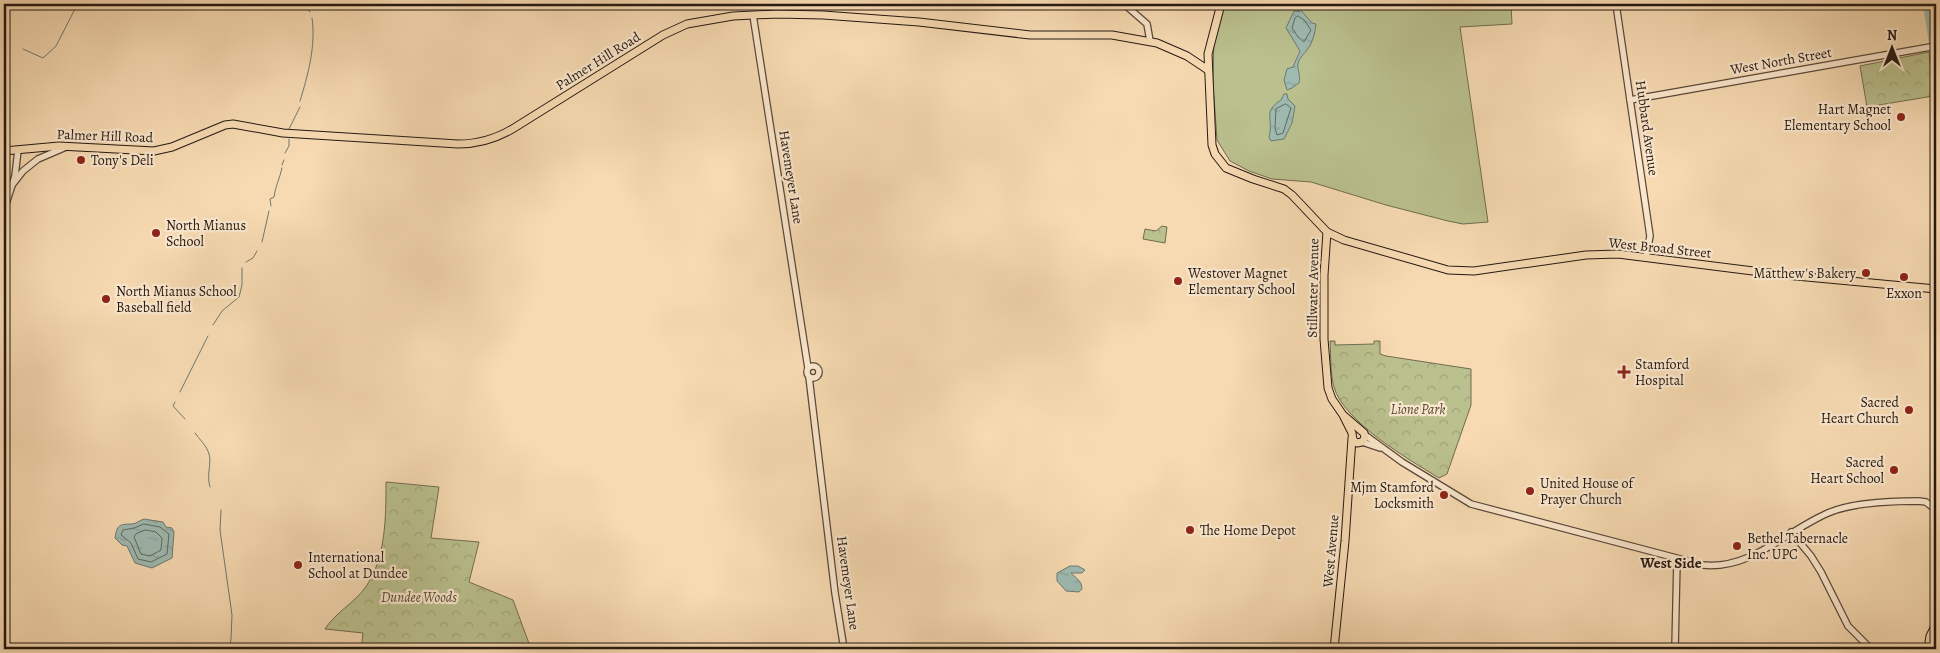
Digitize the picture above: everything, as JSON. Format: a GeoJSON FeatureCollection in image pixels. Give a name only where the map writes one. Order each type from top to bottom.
{"type":"FeatureCollection","features":[{"type":"Feature","properties":{"kind":"main road","name":"Stillwater Avenue"},"geometry":{"type":"LineString","coordinates":[[1221,4],[1210,43],[1208,70],[1212,145],[1220,161],[1233,172],[1284,189],[1327,232],[1324,322],[1327,382],[1332,400],[1358,437]]}},
{"type":"Feature","properties":{"kind":"main road","name":"Palmer Hill Road"},"geometry":{"type":"LineString","coordinates":[[4,150],[66,146],[154,151],[172,147],[226,125],[233,124],[284,133],[458,144],[480,142],[500,136],[514,128],[679,27],[712,18],[753,15],[823,15],[919,22],[1030,35],[1112,35],[1150,41],[1180,52],[1208,70]]}},
{"type":"Feature","properties":{"kind":"main road","name":"West Broad Street"},"geometry":{"type":"LineString","coordinates":[[1327,232],[1344,240],[1440,268],[1457,271],[1483,270],[1586,255],[1618,254],[1785,275],[1936,289]]}},
{"type":"Feature","properties":{"kind":"main road","name":"West Avenue"},"geometry":{"type":"LineString","coordinates":[[1334,649],[1352,454],[1358,437]]}},
{"type":"Feature","properties":{"kind":"main road"},"geometry":{"type":"LineString","coordinates":[[1928,649],[1930,636],[1936,624]]}},
{"type":"Feature","properties":{"kind":"main road"},"geometry":{"type":"LineString","coordinates":[[1936,634],[1936,649]]}},
{"type":"Feature","properties":{"kind":"street"},"geometry":{"type":"LineString","coordinates":[[1124,4],[1147,24],[1150,41]]}},
{"type":"Feature","properties":{"kind":"street","name":"Hubbard Avenue"},"geometry":{"type":"LineString","coordinates":[[1616,4],[1650,236],[1646,257]]}},
{"type":"Feature","properties":{"kind":"street","name":"Havemeyer Lane"},"geometry":{"type":"LineString","coordinates":[[753,15],[808,368]]}},
{"type":"Feature","properties":{"kind":"street","name":"West North Street"},"geometry":{"type":"LineString","coordinates":[[1630,100],[1936,46]]}},
{"type":"Feature","properties":{"kind":"street"},"geometry":{"type":"LineString","coordinates":[[12,185],[23,171],[38,159],[66,146]]}},
{"type":"Feature","properties":{"kind":"street"},"geometry":{"type":"LineString","coordinates":[[4,210],[12,185],[18,150]]}},
{"type":"Feature","properties":{"kind":"street","name":"Havemeyer Lane"},"geometry":{"type":"LineString","coordinates":[[804,343],[816,366]]}},
{"type":"Feature","properties":{"kind":"street"},"geometry":{"type":"LineString","coordinates":[[816,366],[819,371],[817,377],[813,379],[806,373],[808,368],[816,366]]}},
{"type":"Feature","properties":{"kind":"street","name":"Havemeyer Lane"},"geometry":{"type":"LineString","coordinates":[[809,377],[834,593],[844,649]]}},
{"type":"Feature","properties":{"kind":"street","name":"Havemeyer Lane"},"geometry":{"type":"LineString","coordinates":[[811,402],[817,377]]}},
{"type":"Feature","properties":{"kind":"street"},"geometry":{"type":"LineString","coordinates":[[4,412],[6,424],[4,441]]}},
{"type":"Feature","properties":{"kind":"street","name":"Stillwater Avenue"},"geometry":{"type":"LineString","coordinates":[[1358,437],[1382,449],[1471,504],[1677,560],[1712,566],[1736,563],[1760,553],[1791,532],[1833,511],[1872,504],[1920,500],[1936,510]]}},
{"type":"Feature","properties":{"kind":"street"},"geometry":{"type":"LineString","coordinates":[[1791,532],[1821,572],[1848,626],[1871,649]]}},
{"type":"Feature","properties":{"kind":"street"},"geometry":{"type":"LineString","coordinates":[[1675,649],[1677,560]]}},
{"type":"Feature","properties":{"kind":"green space"},"geometry":{"type":"Polygon","coordinates":[[[1225,4],[1511,4],[1512,24],[1460,27],[1488,222],[1463,224],[1448,221],[1386,205],[1311,182],[1272,179],[1249,171],[1230,161],[1217,140],[1213,83],[1214,34],[1225,4]]]}},
{"type":"Feature","properties":{"kind":"green space"},"geometry":{"type":"Polygon","coordinates":[[[1929,52],[1933,96],[1867,107],[1860,66],[1929,52]]]}},
{"type":"Feature","properties":{"kind":"green space"},"geometry":{"type":"Polygon","coordinates":[[[1162,226],[1167,227],[1165,243],[1143,239],[1145,229],[1156,231],[1162,226]]]}},
{"type":"Feature","properties":{"kind":"green space","name":"Lione Park"},"geometry":{"type":"Polygon","coordinates":[[[1330,341],[1335,341],[1335,345],[1374,344],[1374,341],[1380,341],[1380,354],[1386,356],[1471,369],[1471,405],[1447,474],[1439,478],[1411,461],[1363,426],[1350,413],[1340,400],[1334,387],[1331,370],[1330,341]]]}},
{"type":"Feature","properties":{"kind":"green space","name":"Dundee Woods"},"geometry":{"type":"Polygon","coordinates":[[[386,482],[439,487],[431,538],[479,542],[469,582],[513,600],[531,649],[361,649],[363,633],[325,629],[356,598],[372,577],[381,551],[385,523],[386,482]]]}},
{"type":"Feature","properties":{"kind":"water"},"geometry":{"type":"Polygon","coordinates":[[[1296,7],[1312,23],[1316,24],[1311,44],[1298,63],[1299,83],[1287,90],[1284,80],[1287,69],[1293,67],[1300,51],[1286,28],[1294,11],[1300,12],[1296,7]]]}},
{"type":"Feature","properties":{"kind":"water"},"geometry":{"type":"Polygon","coordinates":[[[1284,94],[1287,94],[1288,99],[1295,106],[1292,123],[1284,139],[1271,141],[1269,137],[1270,112],[1284,94]]]}},
{"type":"Feature","properties":{"kind":"water"},"geometry":{"type":"Polygon","coordinates":[[[144,519],[163,522],[166,527],[172,528],[174,532],[172,558],[152,568],[135,563],[127,546],[122,545],[115,538],[119,526],[133,524],[144,519]]]}},
{"type":"Feature","properties":{"kind":"water"},"geometry":{"type":"Polygon","coordinates":[[[1070,566],[1078,566],[1085,570],[1082,573],[1071,573],[1081,584],[1082,589],[1079,592],[1066,591],[1057,581],[1057,573],[1070,566]]]}},
{"type":"Feature","properties":{"kind":"waterway"},"geometry":{"type":"LineString","coordinates":[[23,49],[43,58],[56,46],[76,7],[75,4]]}},
{"type":"Feature","properties":{"kind":"waterway"},"geometry":{"type":"LineString","coordinates":[[303,4],[310,12]]}},
{"type":"Feature","properties":{"kind":"waterway"},"geometry":{"type":"LineString","coordinates":[[1927,4],[1936,63]]}},
{"type":"Feature","properties":{"kind":"waterway"},"geometry":{"type":"LineString","coordinates":[[300,101],[312,50],[312,18]]}},
{"type":"Feature","properties":{"kind":"waterway"},"geometry":{"type":"LineString","coordinates":[[289,129],[300,107]]}},
{"type":"Feature","properties":{"kind":"waterway"},"geometry":{"type":"LineString","coordinates":[[285,153],[289,146],[289,139]]}},
{"type":"Feature","properties":{"kind":"waterway"},"geometry":{"type":"LineString","coordinates":[[282,165],[284,160]]}},
{"type":"Feature","properties":{"kind":"waterway"},"geometry":{"type":"LineString","coordinates":[[271,206],[270,199],[274,197],[282,168]]}},
{"type":"Feature","properties":{"kind":"waterway"},"geometry":{"type":"LineString","coordinates":[[262,242],[269,211]]}},
{"type":"Feature","properties":{"kind":"waterway"},"geometry":{"type":"LineString","coordinates":[[246,262],[253,258],[257,251]]}},
{"type":"Feature","properties":{"kind":"waterway"},"geometry":{"type":"LineString","coordinates":[[213,325],[222,311],[239,297],[242,285],[242,268]]}},
{"type":"Feature","properties":{"kind":"waterway"},"geometry":{"type":"LineString","coordinates":[[180,392],[208,336]]}},
{"type":"Feature","properties":{"kind":"waterway"},"geometry":{"type":"LineString","coordinates":[[175,402],[173,406],[185,419]]}},
{"type":"Feature","properties":{"kind":"waterway"},"geometry":{"type":"LineString","coordinates":[[195,433],[205,445],[209,454],[210,487]]}},
{"type":"Feature","properties":{"kind":"waterway"},"geometry":{"type":"LineString","coordinates":[[221,510],[220,530],[232,615],[229,649]]}},
{"type":"Feature","properties":{"kind":"place","name":"Hart Magnet Elementary School"},"geometry":{"type":"Point","coordinates":[1901,117]}},
{"type":"Feature","properties":{"kind":"place","name":"Tony's Deli"},"geometry":{"type":"Point","coordinates":[81,160]}},
{"type":"Feature","properties":{"kind":"place","name":"North Mianus School"},"geometry":{"type":"Point","coordinates":[156,233]}},
{"type":"Feature","properties":{"kind":"place","name":"Matthew's Bakery"},"geometry":{"type":"Point","coordinates":[1866,273]}},
{"type":"Feature","properties":{"kind":"place","name":"Exxon"},"geometry":{"type":"Point","coordinates":[1904,277]}},
{"type":"Feature","properties":{"kind":"place","name":"Westover Magnet Elementary School"},"geometry":{"type":"Point","coordinates":[1178,281]}},
{"type":"Feature","properties":{"kind":"place","name":"North Mianus School Baseball field"},"geometry":{"type":"Point","coordinates":[106,299]}},
{"type":"Feature","properties":{"kind":"place","name":"Stamford Hospital"},"geometry":{"type":"Point","coordinates":[1624,372]}},
{"type":"Feature","properties":{"kind":"place","name":"Sacred Heart Church"},"geometry":{"type":"Point","coordinates":[1909,410]}},
{"type":"Feature","properties":{"kind":"place","name":"Sacred Heart School"},"geometry":{"type":"Point","coordinates":[1894,470]}},
{"type":"Feature","properties":{"kind":"place","name":"United House of Prayer Church"},"geometry":{"type":"Point","coordinates":[1530,491]}},
{"type":"Feature","properties":{"kind":"place","name":"Mjm Stamford Locksmith"},"geometry":{"type":"Point","coordinates":[1444,495]}},
{"type":"Feature","properties":{"kind":"place","name":"The Home Depot"},"geometry":{"type":"Point","coordinates":[1190,530]}},
{"type":"Feature","properties":{"kind":"place","name":"Bethel Tabernacle Inc. UPC"},"geometry":{"type":"Point","coordinates":[1737,546]}},
{"type":"Feature","properties":{"kind":"place","name":"International School at Dundee"},"geometry":{"type":"Point","coordinates":[298,565]}},
{"type":"Feature","properties":{"kind":"district","name":"West Side"},"geometry":{"type":"Point","coordinates":[1671,563]}}]}
